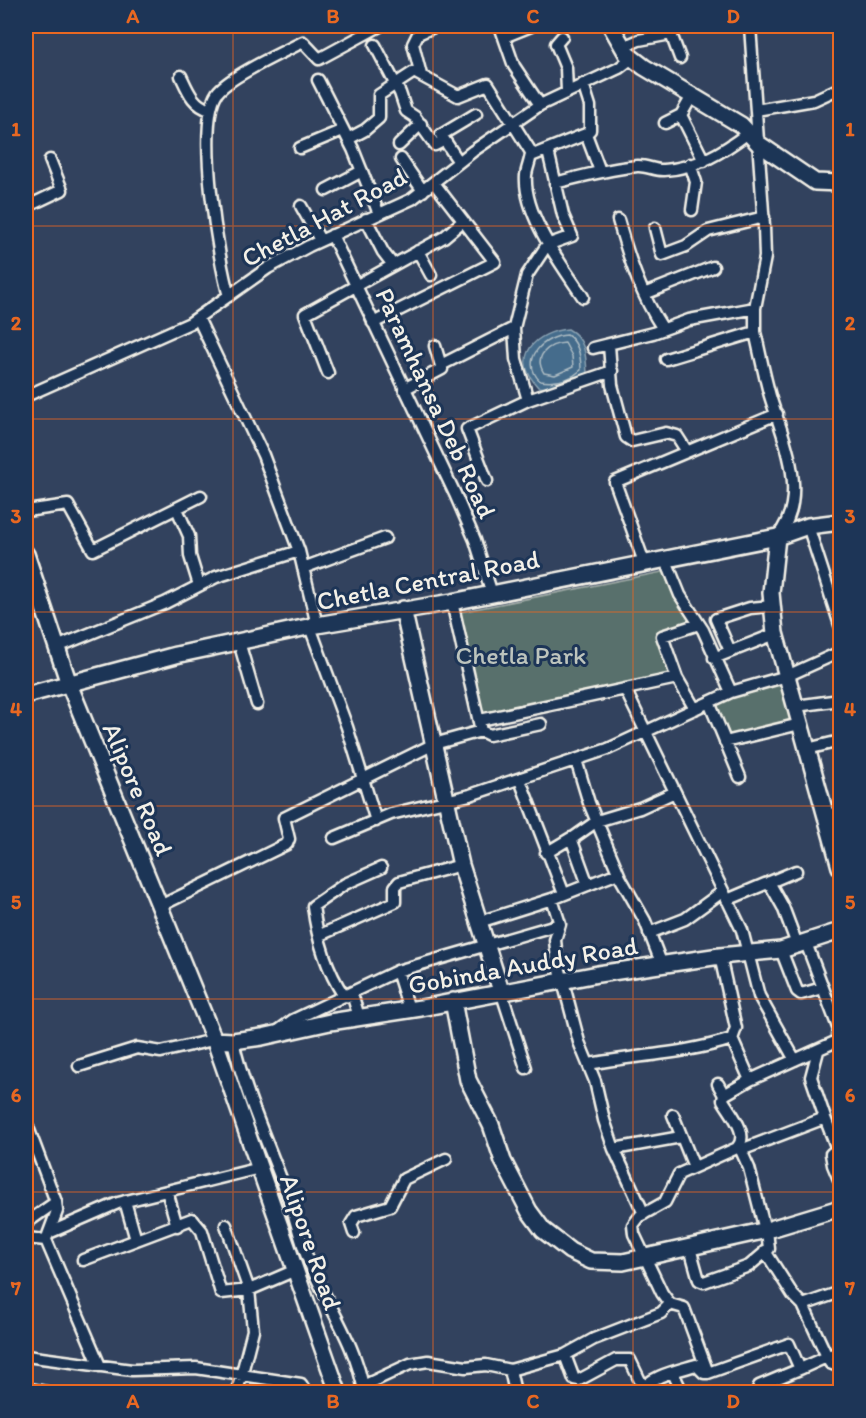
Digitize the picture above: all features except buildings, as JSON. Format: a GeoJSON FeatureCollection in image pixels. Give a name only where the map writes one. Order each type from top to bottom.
{"type":"FeatureCollection","features":[{"type":"Feature","properties":{"kind":"main road"},"geometry":{"type":"LineString","coordinates":[[611,26],[628,52],[692,96],[741,125],[759,144],[815,182],[840,183]]}},
{"type":"Feature","properties":{"kind":"main road","name":"Chetla Central Road"},"geometry":{"type":"LineString","coordinates":[[26,695],[176,655],[313,626],[452,602],[777,537],[808,526],[840,522]]}},
{"type":"Feature","properties":{"kind":"main road"},"geometry":{"type":"LineString","coordinates":[[777,537],[771,593],[775,634],[807,749],[834,814],[840,867]]}},
{"type":"Feature","properties":{"kind":"main road","name":"Alipore Road"},"geometry":{"type":"LineString","coordinates":[[26,554],[69,684],[215,1045],[338,1392]]}},
{"type":"Feature","properties":{"kind":"main road"},"geometry":{"type":"LineString","coordinates":[[403,609],[461,865],[501,991]]}},
{"type":"Feature","properties":{"kind":"main road","name":"Gobinda Auddy Road"},"geometry":{"type":"LineString","coordinates":[[215,1045],[564,980],[720,956],[781,950],[840,932]]}},
{"type":"Feature","properties":{"kind":"main road"},"geometry":{"type":"LineString","coordinates":[[453,1001],[468,1080],[491,1125],[503,1161],[529,1211],[543,1230],[570,1251],[591,1261],[622,1262],[690,1248],[839,1211]]}},
{"type":"Feature","properties":{"kind":"main road","name":"Alipore Road"},"geometry":{"type":"LineString","coordinates":[[215,1045],[291,1272],[328,1392]]}},
{"type":"Feature","properties":{"kind":"street"},"geometry":{"type":"LineString","coordinates":[[230,296],[217,243],[212,192],[210,110],[218,92],[303,42],[319,59],[380,26]]}},
{"type":"Feature","properties":{"kind":"street"},"geometry":{"type":"LineString","coordinates":[[421,75],[413,44],[418,34],[436,26]]}},
{"type":"Feature","properties":{"kind":"street"},"geometry":{"type":"LineString","coordinates":[[500,26],[506,36],[514,66],[540,105]]}},
{"type":"Feature","properties":{"kind":"street"},"geometry":{"type":"LineString","coordinates":[[506,36],[531,26]]}},
{"type":"Feature","properties":{"kind":"street"},"geometry":{"type":"LineString","coordinates":[[750,26],[765,257],[755,308],[755,332],[793,476],[792,511],[787,525],[777,537]]}},
{"type":"Feature","properties":{"kind":"street"},"geometry":{"type":"LineString","coordinates":[[669,30],[680,58]]}},
{"type":"Feature","properties":{"kind":"street","name":"Chetla Hat Road"},"geometry":{"type":"LineString","coordinates":[[26,396],[198,318],[268,268],[320,240],[412,199],[459,162],[540,105],[619,68],[628,52],[639,40],[669,30]]}},
{"type":"Feature","properties":{"kind":"street"},"geometry":{"type":"LineString","coordinates":[[562,37],[556,44],[566,68],[567,91]]}},
{"type":"Feature","properties":{"kind":"street"},"geometry":{"type":"LineString","coordinates":[[375,45],[406,111],[421,124],[435,145],[443,141]]}},
{"type":"Feature","properties":{"kind":"street"},"geometry":{"type":"LineString","coordinates":[[300,148],[365,130],[379,118],[379,95],[414,72],[458,96],[488,84],[531,156],[526,175],[528,194],[547,245],[556,253],[583,297]]}},
{"type":"Feature","properties":{"kind":"street"},"geometry":{"type":"LineString","coordinates":[[181,76],[193,99],[202,108],[210,110]]}},
{"type":"Feature","properties":{"kind":"street"},"geometry":{"type":"LineString","coordinates":[[318,80],[346,134],[379,214]]}},
{"type":"Feature","properties":{"kind":"street"},"geometry":{"type":"LineString","coordinates":[[531,156],[548,151],[590,130],[590,105],[583,84]]}},
{"type":"Feature","properties":{"kind":"street"},"geometry":{"type":"LineString","coordinates":[[756,110],[814,100],[840,88]]}},
{"type":"Feature","properties":{"kind":"street"},"geometry":{"type":"LineString","coordinates":[[665,123],[681,115],[692,96]]}},
{"type":"Feature","properties":{"kind":"street"},"geometry":{"type":"LineString","coordinates":[[459,162],[441,135],[476,114]]}},
{"type":"Feature","properties":{"kind":"street"},"geometry":{"type":"LineString","coordinates":[[681,115],[704,161]]}},
{"type":"Feature","properties":{"kind":"street"},"geometry":{"type":"LineString","coordinates":[[399,145],[421,124]]}},
{"type":"Feature","properties":{"kind":"street"},"geometry":{"type":"LineString","coordinates":[[555,183],[600,171],[641,166],[663,170],[704,161],[726,150],[748,133]]}},
{"type":"Feature","properties":{"kind":"street"},"geometry":{"type":"LineString","coordinates":[[586,134],[600,171]]}},
{"type":"Feature","properties":{"kind":"street"},"geometry":{"type":"LineString","coordinates":[[528,400],[516,359],[514,328],[527,275],[547,245],[572,236],[563,215],[548,151]]}},
{"type":"Feature","properties":{"kind":"street"},"geometry":{"type":"LineString","coordinates":[[401,159],[423,191]]}},
{"type":"Feature","properties":{"kind":"street"},"geometry":{"type":"LineString","coordinates":[[26,207],[62,190],[51,160]]}},
{"type":"Feature","properties":{"kind":"street"},"geometry":{"type":"LineString","coordinates":[[690,164],[696,182],[692,210]]}},
{"type":"Feature","properties":{"kind":"street"},"geometry":{"type":"LineString","coordinates":[[326,190],[362,171]]}},
{"type":"Feature","properties":{"kind":"street"},"geometry":{"type":"LineString","coordinates":[[373,323],[495,262],[434,183]]}},
{"type":"Feature","properties":{"kind":"street"},"geometry":{"type":"LineString","coordinates":[[301,206],[320,240]]}},
{"type":"Feature","properties":{"kind":"street"},"geometry":{"type":"LineString","coordinates":[[655,228],[662,255],[686,246],[708,231],[764,217]]}},
{"type":"Feature","properties":{"kind":"street"},"geometry":{"type":"LineString","coordinates":[[366,219],[382,252],[393,265]]}},
{"type":"Feature","properties":{"kind":"street"},"geometry":{"type":"LineString","coordinates":[[618,220],[630,260],[644,294],[663,329]]}},
{"type":"Feature","properties":{"kind":"street"},"geometry":{"type":"LineString","coordinates":[[328,372],[305,314],[444,237],[463,221]]}},
{"type":"Feature","properties":{"kind":"street","name":"Paramhansa Deb Road"},"geometry":{"type":"LineString","coordinates":[[332,235],[475,540],[492,594]]}},
{"type":"Feature","properties":{"kind":"street"},"geometry":{"type":"LineString","coordinates":[[418,251],[431,274]]}},
{"type":"Feature","properties":{"kind":"street"},"geometry":{"type":"LineString","coordinates":[[644,294],[713,267]]}},
{"type":"Feature","properties":{"kind":"street"},"geometry":{"type":"LineString","coordinates":[[593,348],[689,320],[755,308]]}},
{"type":"Feature","properties":{"kind":"street"},"geometry":{"type":"LineString","coordinates":[[198,318],[263,454],[299,551],[313,626],[376,821]]}},
{"type":"Feature","properties":{"kind":"street"},"geometry":{"type":"LineString","coordinates":[[441,365],[514,328]]}},
{"type":"Feature","properties":{"kind":"street"},"geometry":{"type":"LineString","coordinates":[[666,358],[755,332]]}},
{"type":"Feature","properties":{"kind":"street"},"geometry":{"type":"LineString","coordinates":[[609,345],[612,386],[626,436],[632,441],[666,434],[676,436],[686,450]]}},
{"type":"Feature","properties":{"kind":"street"},"geometry":{"type":"LineString","coordinates":[[404,389],[442,369],[435,346]]}},
{"type":"Feature","properties":{"kind":"street"},"geometry":{"type":"LineString","coordinates":[[487,481],[467,429],[528,400],[612,371]]}},
{"type":"Feature","properties":{"kind":"street"},"geometry":{"type":"LineString","coordinates":[[644,562],[615,482],[686,450],[777,414]]}},
{"type":"Feature","properties":{"kind":"street"},"geometry":{"type":"LineString","coordinates":[[26,511],[68,505],[93,550],[201,496]]}},
{"type":"Feature","properties":{"kind":"street"},"geometry":{"type":"LineString","coordinates":[[177,509],[189,536],[189,556],[200,585]]}},
{"type":"Feature","properties":{"kind":"street"},"geometry":{"type":"LineString","coordinates":[[808,526],[836,598],[840,624]]}},
{"type":"Feature","properties":{"kind":"street"},"geometry":{"type":"LineString","coordinates":[[303,568],[385,538]]}},
{"type":"Feature","properties":{"kind":"street"},"geometry":{"type":"LineString","coordinates":[[57,647],[165,603],[216,577],[299,551]]}},
{"type":"Feature","properties":{"kind":"street"},"geometry":{"type":"LineString","coordinates":[[665,558],[680,595],[699,624],[731,692]]}},
{"type":"Feature","properties":{"kind":"street"},"geometry":{"type":"LineString","coordinates":[[452,602],[481,725],[489,735],[541,724]]}},
{"type":"Feature","properties":{"kind":"street"},"geometry":{"type":"LineString","coordinates":[[730,651],[716,620],[750,609],[772,606]]}},
{"type":"Feature","properties":{"kind":"street"},"geometry":{"type":"LineString","coordinates":[[695,709],[677,678],[662,636],[699,624]]}},
{"type":"Feature","properties":{"kind":"street"},"geometry":{"type":"LineString","coordinates":[[714,658],[775,634]]}},
{"type":"Feature","properties":{"kind":"street"},"geometry":{"type":"LineString","coordinates":[[239,642],[257,704]]}},
{"type":"Feature","properties":{"kind":"street"},"geometry":{"type":"LineString","coordinates":[[334,838],[420,806],[447,801],[520,780],[576,760],[647,732],[731,692],[787,676],[840,652]]}},
{"type":"Feature","properties":{"kind":"street"},"geometry":{"type":"LineString","coordinates":[[160,906],[287,844],[289,839],[284,818],[434,744],[481,725],[677,678]]}},
{"type":"Feature","properties":{"kind":"street"},"geometry":{"type":"LineString","coordinates":[[626,689],[742,930],[759,996],[795,1060]]}},
{"type":"Feature","properties":{"kind":"street"},"geometry":{"type":"LineString","coordinates":[[796,706],[840,700]]}},
{"type":"Feature","properties":{"kind":"street"},"geometry":{"type":"LineString","coordinates":[[709,702],[740,777]]}},
{"type":"Feature","properties":{"kind":"street"},"geometry":{"type":"LineString","coordinates":[[725,742],[800,724]]}},
{"type":"Feature","properties":{"kind":"street"},"geometry":{"type":"LineString","coordinates":[[807,749],[840,741]]}},
{"type":"Feature","properties":{"kind":"street"},"geometry":{"type":"LineString","coordinates":[[576,760],[618,873],[650,933],[662,965]]}},
{"type":"Feature","properties":{"kind":"street"},"geometry":{"type":"LineString","coordinates":[[520,780],[546,853],[564,894]]}},
{"type":"Feature","properties":{"kind":"street"},"geometry":{"type":"LineString","coordinates":[[546,853],[597,821],[640,808],[675,792]]}},
{"type":"Feature","properties":{"kind":"street"},"geometry":{"type":"LineString","coordinates":[[570,840],[571,838],[588,885]]}},
{"type":"Feature","properties":{"kind":"street"},"geometry":{"type":"LineString","coordinates":[[320,935],[395,902],[395,887],[399,882],[461,865]]}},
{"type":"Feature","properties":{"kind":"street"},"geometry":{"type":"LineString","coordinates":[[344,996],[334,980],[321,948],[313,906],[345,884],[381,867]]}},
{"type":"Feature","properties":{"kind":"street"},"geometry":{"type":"LineString","coordinates":[[650,933],[685,919],[724,896],[796,872]]}},
{"type":"Feature","properties":{"kind":"street"},"geometry":{"type":"LineString","coordinates":[[479,922],[552,899],[618,873]]}},
{"type":"Feature","properties":{"kind":"street"},"geometry":{"type":"LineString","coordinates":[[724,1095],[750,1080],[837,1041],[839,1030],[822,988],[769,882]]}},
{"type":"Feature","properties":{"kind":"street"},"geometry":{"type":"LineString","coordinates":[[552,899],[560,924],[555,940],[557,959],[577,1035],[589,1064],[614,1149],[644,1214]]}},
{"type":"Feature","properties":{"kind":"street"},"geometry":{"type":"LineString","coordinates":[[276,1033],[293,1020],[396,971],[560,924]]}},
{"type":"Feature","properties":{"kind":"street"},"geometry":{"type":"LineString","coordinates":[[781,950],[797,991],[801,994],[822,988]]}},
{"type":"Feature","properties":{"kind":"street"},"geometry":{"type":"LineString","coordinates":[[720,956],[736,1028],[732,1039],[750,1080]]}},
{"type":"Feature","properties":{"kind":"street"},"geometry":{"type":"LineString","coordinates":[[396,971],[409,1009]]}},
{"type":"Feature","properties":{"kind":"street"},"geometry":{"type":"LineString","coordinates":[[501,991],[526,1068]]}},
{"type":"Feature","properties":{"kind":"street"},"geometry":{"type":"LineString","coordinates":[[344,996],[353,997],[359,1017]]}},
{"type":"Feature","properties":{"kind":"street"},"geometry":{"type":"LineString","coordinates":[[589,1064],[637,1055],[665,1055],[732,1039]]}},
{"type":"Feature","properties":{"kind":"street"},"geometry":{"type":"LineString","coordinates":[[233,1041],[241,1077],[288,1198],[307,1255],[334,1316],[348,1338],[364,1389],[410,1364],[428,1361],[466,1367],[486,1365],[510,1370],[565,1355],[594,1339],[661,1313],[670,1304]]}},
{"type":"Feature","properties":{"kind":"street"},"geometry":{"type":"LineString","coordinates":[[79,1066],[137,1048],[161,1052],[215,1045]]}},
{"type":"Feature","properties":{"kind":"street"},"geometry":{"type":"LineString","coordinates":[[818,1051],[811,1077],[825,1118],[839,1148],[831,1154],[840,1182]]}},
{"type":"Feature","properties":{"kind":"street"},"geometry":{"type":"LineString","coordinates":[[690,1248],[699,1280],[704,1282],[749,1266],[764,1256],[770,1244],[740,1148],[743,1136],[723,1100],[724,1095],[718,1084]]}},
{"type":"Feature","properties":{"kind":"street"},"geometry":{"type":"LineString","coordinates":[[673,1115],[693,1167]]}},
{"type":"Feature","properties":{"kind":"street"},"geometry":{"type":"LineString","coordinates":[[708,1372],[684,1308],[670,1304],[644,1257],[634,1234],[633,1225],[644,1214],[665,1202],[679,1174],[740,1148],[825,1118]]}},
{"type":"Feature","properties":{"kind":"street"},"geometry":{"type":"LineString","coordinates":[[26,1122],[56,1202],[57,1211],[48,1236],[100,1366]]}},
{"type":"Feature","properties":{"kind":"street"},"geometry":{"type":"LineString","coordinates":[[614,1149],[681,1137]]}},
{"type":"Feature","properties":{"kind":"street"},"geometry":{"type":"LineString","coordinates":[[354,1233],[351,1224],[356,1216],[390,1206],[404,1179],[446,1159]]}},
{"type":"Feature","properties":{"kind":"street"},"geometry":{"type":"LineString","coordinates":[[26,1238],[48,1236],[125,1202],[256,1169]]}},
{"type":"Feature","properties":{"kind":"street"},"geometry":{"type":"LineString","coordinates":[[166,1191],[177,1226]]}},
{"type":"Feature","properties":{"kind":"street"},"geometry":{"type":"LineString","coordinates":[[26,1223],[56,1202]]}},
{"type":"Feature","properties":{"kind":"street"},"geometry":{"type":"LineString","coordinates":[[125,1202],[136,1240]]}},
{"type":"Feature","properties":{"kind":"street"},"geometry":{"type":"LineString","coordinates":[[83,1260],[192,1219],[202,1231],[221,1293],[249,1290],[291,1272]]}},
{"type":"Feature","properties":{"kind":"street"},"geometry":{"type":"LineString","coordinates":[[226,1225],[249,1290],[253,1330],[237,1392]]}},
{"type":"Feature","properties":{"kind":"street"},"geometry":{"type":"LineString","coordinates":[[765,1251],[793,1295],[803,1305],[826,1356],[831,1363],[840,1367]]}},
{"type":"Feature","properties":{"kind":"street"},"geometry":{"type":"LineString","coordinates":[[803,1305],[840,1292]]}},
{"type":"Feature","properties":{"kind":"street"},"geometry":{"type":"LineString","coordinates":[[565,1355],[574,1379],[579,1380],[616,1360],[630,1360],[642,1390],[673,1373],[696,1365],[704,1373],[789,1344],[800,1369]]}},
{"type":"Feature","properties":{"kind":"street"},"geometry":{"type":"LineString","coordinates":[[757,1392],[759,1386],[840,1351]]}},
{"type":"Feature","properties":{"kind":"street"},"geometry":{"type":"LineString","coordinates":[[26,1354],[132,1370],[196,1368],[241,1375],[296,1388],[301,1384],[306,1392]]}},
{"type":"Feature","properties":{"kind":"street"},"geometry":{"type":"LineString","coordinates":[[510,1370],[515,1392]]}},
{"type":"Feature","properties":{"kind":"street"},"geometry":{"type":"LineString","coordinates":[[673,1373],[682,1392]]}},
{"type":"Feature","properties":{"kind":"street"},"geometry":{"type":"LineString","coordinates":[[26,1388],[47,1392]]}},
{"type":"Feature","properties":{"kind":"green space","name":"Chetla Park"},"geometry":{"type":"Polygon","coordinates":[[[667,571],[674,595],[693,621],[656,635],[673,675],[483,718],[455,613],[667,571]]]}},
{"type":"Feature","properties":{"kind":"green space"},"geometry":{"type":"Polygon","coordinates":[[[786,679],[796,722],[726,739],[712,703],[786,679]]]}},
{"type":"Feature","properties":{"kind":"water"},"geometry":{"type":"Polygon","coordinates":[[[568,329],[581,342],[585,353],[587,373],[564,386],[538,387],[526,366],[526,356],[530,348],[545,335],[568,329]]]}}]}
